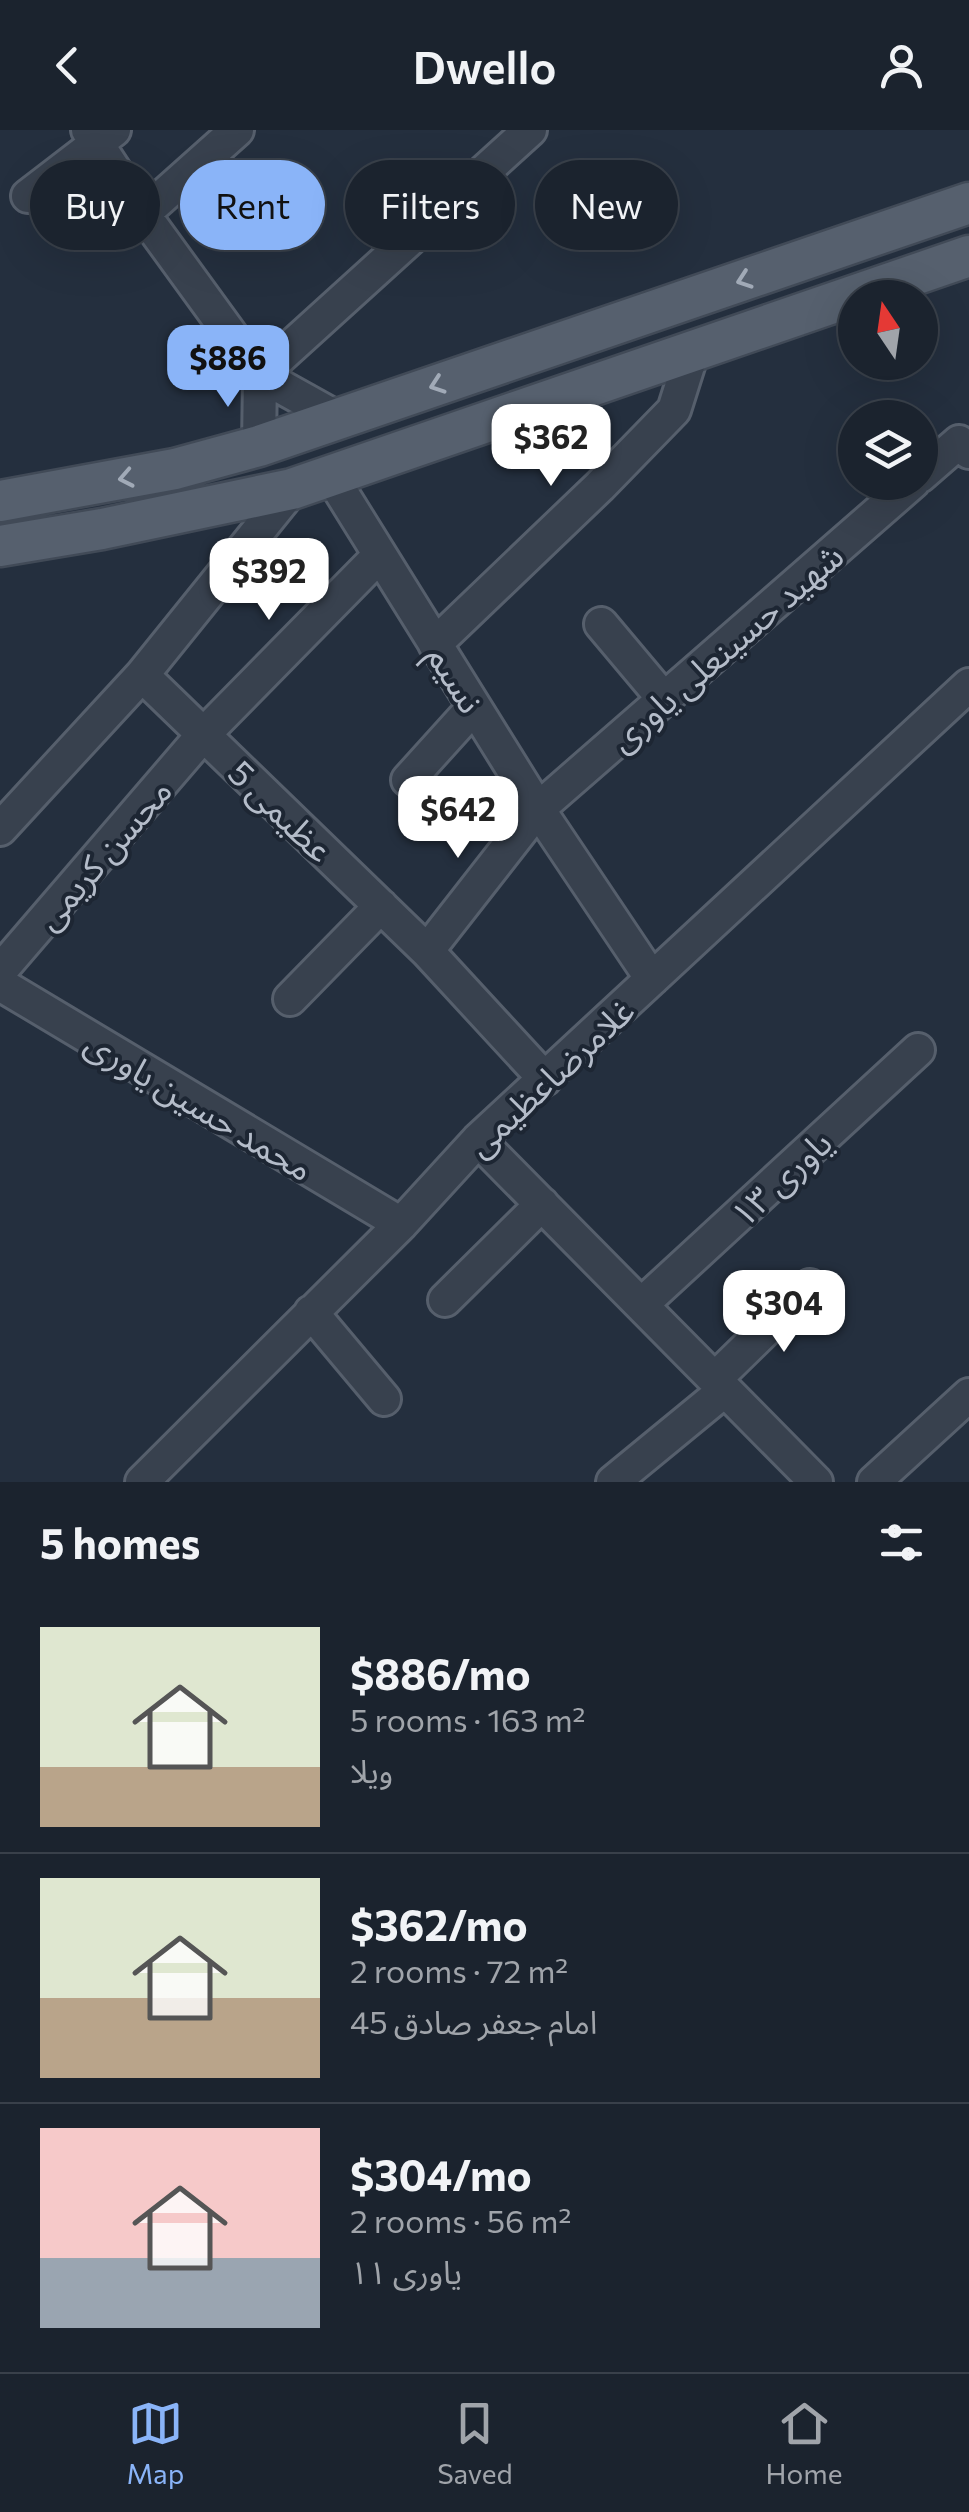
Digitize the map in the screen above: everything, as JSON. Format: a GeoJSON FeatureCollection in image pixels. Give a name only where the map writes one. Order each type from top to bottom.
{"type":"FeatureCollection","features":[{"type":"Feature","properties":{"kind":"main road"},"geometry":{"type":"LineString","coordinates":[[0,501],[175,469],[259,446],[969,204]]}},
{"type":"Feature","properties":{"kind":"main road"},"geometry":{"type":"LineString","coordinates":[[860,240],[856,249],[866,274],[885,280]]}},
{"type":"Feature","properties":{"kind":"main road"},"geometry":{"type":"LineString","coordinates":[[897,280],[969,256]]}},
{"type":"Feature","properties":{"kind":"main road"},"geometry":{"type":"LineString","coordinates":[[808,258],[830,267],[834,279],[832,292],[815,308]]}},
{"type":"Feature","properties":{"kind":"main road"},"geometry":{"type":"LineString","coordinates":[[0,546],[292,489],[838,300]]}},
{"type":"Feature","properties":{"kind":"street"},"geometry":{"type":"LineString","coordinates":[[160,199],[237,130]]}},
{"type":"Feature","properties":{"kind":"street"},"geometry":{"type":"LineString","coordinates":[[259,446],[260,375],[530,130]]}},
{"type":"Feature","properties":{"kind":"street"},"geometry":{"type":"LineString","coordinates":[[28,196],[100,135],[114,160]]}},
{"type":"Feature","properties":{"kind":"street"},"geometry":{"type":"LineString","coordinates":[[160,237],[260,375],[339,418]]}},
{"type":"Feature","properties":{"kind":"street"},"geometry":{"type":"LineString","coordinates":[[435,644],[674,410],[693,350]]}},
{"type":"Feature","properties":{"kind":"street"},"geometry":{"type":"LineString","coordinates":[[938,463],[966,442]]}},
{"type":"Feature","properties":{"kind":"street","name":"نسیم"},"geometry":{"type":"LineString","coordinates":[[331,476],[538,810],[652,978]]}},
{"type":"Feature","properties":{"kind":"street"},"geometry":{"type":"LineString","coordinates":[[0,829],[142,675],[292,489]]}},
{"type":"Feature","properties":{"kind":"street","name":"شهید حسینعلی یاوری"},"geometry":{"type":"LineString","coordinates":[[427,952],[538,810],[891,500]]}},
{"type":"Feature","properties":{"kind":"street","name":"محسن کریمی"},"geometry":{"type":"LineString","coordinates":[[0,971],[203,735],[380,555]]}},
{"type":"Feature","properties":{"kind":"street"},"geometry":{"type":"LineString","coordinates":[[601,624],[664,699]]}},
{"type":"Feature","properties":{"kind":"street","name":"عظیمی 5"},"geometry":{"type":"LineString","coordinates":[[142,675],[427,952],[545,1079]]}},
{"type":"Feature","properties":{"kind":"street","name":"غلامرضاعظیمی"},"geometry":{"type":"LineString","coordinates":[[142,1482],[401,1224],[478,1140],[969,684]]}},
{"type":"Feature","properties":{"kind":"street"},"geometry":{"type":"LineString","coordinates":[[408,780],[474,707]]}},
{"type":"Feature","properties":{"kind":"street"},"geometry":{"type":"LineString","coordinates":[[290,999],[381,906]]}},
{"type":"Feature","properties":{"kind":"street","name":"محمد حسین یاوری"},"geometry":{"type":"LineString","coordinates":[[0,984],[401,1224]]}},
{"type":"Feature","properties":{"kind":"street","name":"یاوری ۱۳"},"geometry":{"type":"LineString","coordinates":[[641,1305],[918,1050]]}},
{"type":"Feature","properties":{"kind":"street"},"geometry":{"type":"LineString","coordinates":[[478,1140],[816,1482]]}},
{"type":"Feature","properties":{"kind":"street"},"geometry":{"type":"LineString","coordinates":[[445,1300],[542,1204]]}},
{"type":"Feature","properties":{"kind":"street"},"geometry":{"type":"LineString","coordinates":[[613,1482],[720,1384],[810,1286]]}},
{"type":"Feature","properties":{"kind":"street"},"geometry":{"type":"LineString","coordinates":[[311,1312],[384,1399]]}},
{"type":"Feature","properties":{"kind":"street"},"geometry":{"type":"LineString","coordinates":[[874,1482],[969,1395]]}}]}
